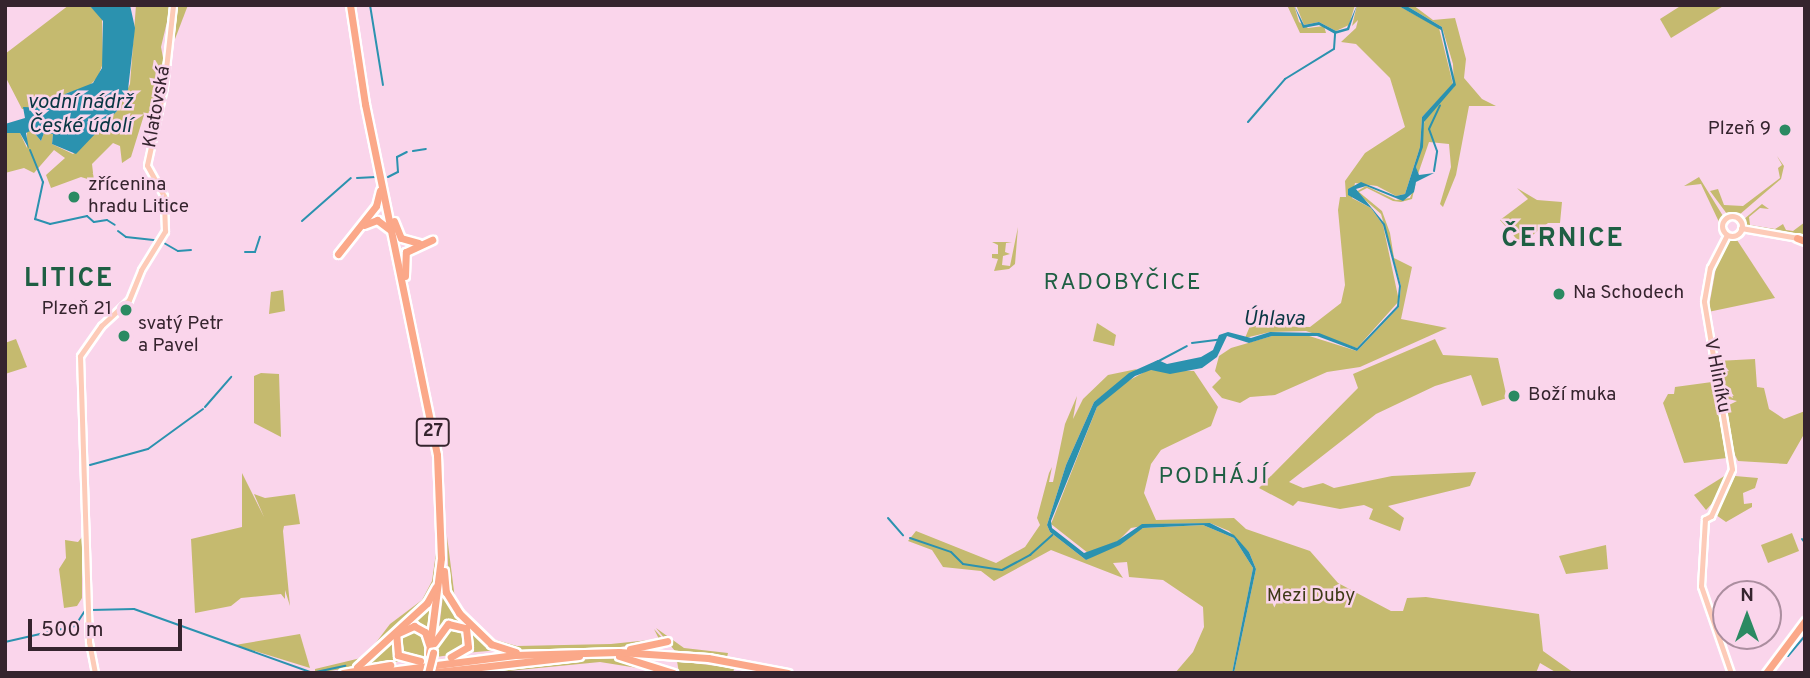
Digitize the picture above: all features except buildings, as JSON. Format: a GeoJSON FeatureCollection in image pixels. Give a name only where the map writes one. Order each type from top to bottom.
{"type":"FeatureCollection","features":[{"type":"Feature","properties":{"kind":"highway","name":"27"},"geometry":{"type":"LineString","coordinates":[[352,5],[379,172],[437,455],[440,573],[427,673]]}},
{"type":"Feature","properties":{"kind":"highway","name":"27"},"geometry":{"type":"LineString","coordinates":[[352,5],[440,455],[444,565],[435,643],[431,653]]}},
{"type":"Feature","properties":{"kind":"highway"},"geometry":{"type":"LineString","coordinates":[[338,254],[379,199],[379,172]]}},
{"type":"Feature","properties":{"kind":"highway"},"geometry":{"type":"LineString","coordinates":[[392,217],[401,238],[419,243]]}},
{"type":"Feature","properties":{"kind":"highway"},"geometry":{"type":"LineString","coordinates":[[360,227],[372,220],[382,222],[394,244]]}},
{"type":"Feature","properties":{"kind":"highway"},"geometry":{"type":"LineString","coordinates":[[405,276],[406,252],[419,243],[432,240]]}},
{"type":"Feature","properties":{"kind":"highway"},"geometry":{"type":"LineString","coordinates":[[444,565],[446,592],[459,613],[491,644],[520,652]]}},
{"type":"Feature","properties":{"kind":"highway"},"geometry":{"type":"LineString","coordinates":[[343,673],[369,661],[396,627],[427,603],[440,573]]}},
{"type":"Feature","properties":{"kind":"highway"},"geometry":{"type":"LineString","coordinates":[[1768,673],[1805,621]]}},
{"type":"Feature","properties":{"kind":"highway"},"geometry":{"type":"LineString","coordinates":[[435,643],[446,625],[464,626],[469,644],[451,657]]}},
{"type":"Feature","properties":{"kind":"highway"},"geometry":{"type":"LineString","coordinates":[[420,661],[396,652],[393,640],[399,629],[420,628],[428,638],[431,653]]}},
{"type":"Feature","properties":{"kind":"highway"},"geometry":{"type":"LineString","coordinates":[[1768,673],[1805,628]]}},
{"type":"Feature","properties":{"kind":"highway"},"geometry":{"type":"LineString","coordinates":[[619,654],[667,641]]}},
{"type":"Feature","properties":{"kind":"highway"},"geometry":{"type":"LineString","coordinates":[[343,673],[451,657],[520,652],[708,658],[788,673]]}},
{"type":"Feature","properties":{"kind":"highway"},"geometry":{"type":"LineString","coordinates":[[373,673],[544,654]]}},
{"type":"Feature","properties":{"kind":"highway"},"geometry":{"type":"LineString","coordinates":[[619,654],[673,673]]}},
{"type":"Feature","properties":{"kind":"highway"},"geometry":{"type":"LineString","coordinates":[[397,673],[619,654],[688,660],[769,673]]}},
{"type":"Feature","properties":{"kind":"highway"},"geometry":{"type":"LineString","coordinates":[[427,673],[581,656]]}},
{"type":"Feature","properties":{"kind":"highway"},"geometry":{"type":"LineString","coordinates":[[487,673],[530,662]]}},
{"type":"Feature","properties":{"kind":"highway"},"geometry":{"type":"LineString","coordinates":[[438,671],[448,673]]}},
{"type":"Feature","properties":{"kind":"main road","name":"Klatovská"},"geometry":{"type":"LineString","coordinates":[[94,673],[89,642],[81,352],[129,300],[141,269],[166,229],[164,197],[147,165],[164,87],[173,5]]}},
{"type":"Feature","properties":{"kind":"main road"},"geometry":{"type":"LineString","coordinates":[[1737,218],[1741,228],[1737,234],[1727,235],[1722,228],[1726,219],[1737,218]]}},
{"type":"Feature","properties":{"kind":"main road"},"geometry":{"type":"LineString","coordinates":[[1741,228],[1802,239]]}},
{"type":"Feature","properties":{"kind":"main road","name":"V Hliníku"},"geometry":{"type":"LineString","coordinates":[[1727,235],[1710,268],[1704,301],[1732,469],[1711,516],[1705,517],[1707,523],[1700,553],[1701,586],[1731,673]]}},
{"type":"Feature","properties":{"kind":"green space"},"geometry":{"type":"Polygon","coordinates":[[[69,5],[89,5],[102,18],[103,63],[98,77],[88,87],[67,93],[50,110],[22,109],[5,76],[5,54],[69,5]]]}},
{"type":"Feature","properties":{"kind":"green space"},"geometry":{"type":"Polygon","coordinates":[[[136,5],[171,5],[161,47],[164,63],[156,114],[144,115],[131,157],[122,163],[120,146],[113,143],[92,164],[94,181],[81,177],[51,188],[46,175],[65,158],[54,150],[34,173],[24,168],[5,173],[5,133],[20,133],[27,148],[27,131],[32,130],[41,141],[44,133],[53,134],[52,144],[73,154],[117,111],[130,84],[136,5]]]}},
{"type":"Feature","properties":{"kind":"green space"},"geometry":{"type":"Polygon","coordinates":[[[175,5],[188,5],[175,39],[170,35],[175,5]]]}},
{"type":"Feature","properties":{"kind":"green space"},"geometry":{"type":"Polygon","coordinates":[[[1287,5],[1294,5],[1299,22],[1308,28],[1324,26],[1326,33],[1300,33],[1287,5]]]}},
{"type":"Feature","properties":{"kind":"green space"},"geometry":{"type":"Polygon","coordinates":[[[1296,5],[1355,5],[1349,25],[1336,31],[1319,22],[1304,25],[1296,5]]]}},
{"type":"Feature","properties":{"kind":"green space"},"geometry":{"type":"Polygon","coordinates":[[[1357,5],[1397,5],[1439,28],[1453,84],[1422,117],[1420,147],[1405,194],[1396,196],[1377,186],[1355,183],[1352,198],[1371,208],[1383,225],[1399,301],[1357,348],[1306,331],[1270,332],[1245,338],[1250,326],[1310,327],[1341,303],[1345,285],[1338,210],[1340,197],[1346,197],[1345,181],[1365,153],[1405,127],[1390,78],[1356,44],[1341,42],[1356,28],[1358,20],[1352,26],[1357,5]]]}},
{"type":"Feature","properties":{"kind":"green space"},"geometry":{"type":"Polygon","coordinates":[[[1405,5],[1413,5],[1433,20],[1455,18],[1466,59],[1464,78],[1482,99],[1496,106],[1469,106],[1456,175],[1443,207],[1440,204],[1451,167],[1449,144],[1429,142],[1418,174],[1416,167],[1425,118],[1454,87],[1453,64],[1442,27],[1405,5]]]}},
{"type":"Feature","properties":{"kind":"green space"},"geometry":{"type":"Polygon","coordinates":[[[1682,5],[1725,5],[1671,38],[1660,19],[1682,5]]]}},
{"type":"Feature","properties":{"kind":"green space"},"geometry":{"type":"Polygon","coordinates":[[[1777,156],[1784,166],[1781,179],[1739,215],[1727,214],[1710,191],[1718,189],[1724,205],[1743,206],[1780,178],[1778,168],[1782,165],[1777,156]]]}},
{"type":"Feature","properties":{"kind":"green space"},"geometry":{"type":"Polygon","coordinates":[[[1699,177],[1723,216],[1719,222],[1701,184],[1684,186],[1699,177]]]}},
{"type":"Feature","properties":{"kind":"green space"},"geometry":{"type":"Polygon","coordinates":[[[1416,182],[1412,199],[1401,202],[1393,201],[1367,188],[1359,192],[1382,211],[1390,233],[1394,258],[1412,267],[1401,319],[1447,328],[1360,367],[1327,372],[1275,395],[1250,397],[1240,403],[1222,398],[1212,387],[1221,378],[1215,371],[1219,356],[1231,348],[1272,336],[1306,335],[1357,351],[1399,307],[1401,286],[1381,214],[1356,192],[1366,186],[1396,200],[1410,198],[1416,182]]]}},
{"type":"Feature","properties":{"kind":"green space"},"geometry":{"type":"Polygon","coordinates":[[[1517,188],[1537,200],[1562,202],[1560,223],[1548,223],[1521,244],[1500,220],[1528,199],[1517,188]]]}},
{"type":"Feature","properties":{"kind":"green space"},"geometry":{"type":"Polygon","coordinates":[[[1762,204],[1769,209],[1760,208],[1749,217],[1750,225],[1775,229],[1783,224],[1786,230],[1793,231],[1805,222],[1805,235],[1745,226],[1743,220],[1762,204]]]}},
{"type":"Feature","properties":{"kind":"green space"},"geometry":{"type":"Polygon","coordinates":[[[1018,227],[1015,264],[1009,269],[994,271],[998,259],[992,258],[992,254],[998,254],[998,245],[992,242],[1012,242],[1006,243],[1005,252],[1010,254],[1003,256],[1002,265],[1010,266],[1018,227]]]}},
{"type":"Feature","properties":{"kind":"green space"},"geometry":{"type":"Polygon","coordinates":[[[1737,240],[1775,298],[1708,312],[1717,262],[1729,241],[1737,240]]]}},
{"type":"Feature","properties":{"kind":"green space"},"geometry":{"type":"Polygon","coordinates":[[[283,290],[285,311],[269,314],[271,292],[283,290]]]}},
{"type":"Feature","properties":{"kind":"green space"},"geometry":{"type":"Polygon","coordinates":[[[1097,323],[1116,335],[1114,346],[1093,341],[1097,323]]]}},
{"type":"Feature","properties":{"kind":"green space"},"geometry":{"type":"Polygon","coordinates":[[[16,339],[27,367],[5,374],[5,343],[16,339]]]}},
{"type":"Feature","properties":{"kind":"green space"},"geometry":{"type":"Polygon","coordinates":[[[1435,339],[1443,355],[1498,358],[1507,398],[1482,406],[1471,375],[1435,386],[1376,414],[1289,482],[1303,488],[1323,483],[1334,488],[1392,476],[1476,472],[1470,486],[1388,506],[1404,518],[1400,531],[1369,519],[1373,509],[1364,505],[1340,509],[1298,501],[1293,506],[1259,488],[1358,388],[1353,374],[1435,339]]]}},
{"type":"Feature","properties":{"kind":"green space"},"geometry":{"type":"Polygon","coordinates":[[[1755,359],[1757,387],[1764,388],[1769,409],[1784,419],[1805,411],[1803,436],[1787,464],[1738,461],[1734,453],[1725,407],[1737,401],[1724,398],[1717,361],[1755,359]]]}},
{"type":"Feature","properties":{"kind":"green space"},"geometry":{"type":"Polygon","coordinates":[[[1137,369],[1094,402],[1066,465],[1047,525],[1050,532],[1086,560],[1143,528],[1203,525],[1234,538],[1253,568],[1232,673],[1175,673],[1193,652],[1204,627],[1203,607],[1163,580],[1129,577],[1127,562],[1113,563],[1123,578],[1051,550],[994,581],[981,571],[943,567],[932,550],[908,541],[916,531],[996,563],[1025,547],[1040,525],[1037,518],[1049,473],[1052,467],[1049,482],[1053,482],[1065,424],[1077,396],[1073,419],[1083,399],[1108,375],[1137,369]]]}},
{"type":"Feature","properties":{"kind":"green space","name":"Mezi Duby"},"geometry":{"type":"Polygon","coordinates":[[[1148,370],[1194,371],[1218,407],[1211,426],[1161,450],[1151,464],[1144,493],[1156,520],[1234,518],[1246,529],[1310,551],[1338,583],[1391,611],[1403,611],[1407,598],[1426,597],[1539,614],[1543,651],[1574,673],[1557,673],[1540,663],[1536,673],[1234,673],[1256,569],[1249,552],[1229,531],[1210,523],[1154,524],[1131,528],[1118,541],[1088,553],[1051,524],[1097,407],[1119,386],[1148,370]]]}},
{"type":"Feature","properties":{"kind":"green space"},"geometry":{"type":"Polygon","coordinates":[[[261,373],[279,374],[281,437],[254,423],[254,376],[261,373]]]}},
{"type":"Feature","properties":{"kind":"green space"},"geometry":{"type":"Polygon","coordinates":[[[1712,382],[1727,458],[1684,463],[1663,403],[1668,394],[1674,394],[1675,387],[1712,382]]]}},
{"type":"Feature","properties":{"kind":"green space"},"geometry":{"type":"Polygon","coordinates":[[[242,473],[264,517],[254,494],[265,498],[295,494],[300,524],[284,526],[283,531],[290,606],[285,590],[285,599],[281,594],[241,598],[231,606],[195,613],[191,539],[242,527],[242,473]]]}},
{"type":"Feature","properties":{"kind":"green space"},"geometry":{"type":"Polygon","coordinates":[[[1726,475],[1719,496],[1706,510],[1694,495],[1726,475]]]}},
{"type":"Feature","properties":{"kind":"green space"},"geometry":{"type":"Polygon","coordinates":[[[1735,476],[1758,478],[1755,488],[1743,493],[1744,504],[1752,503],[1752,507],[1726,522],[1716,515],[1735,476]]]}},
{"type":"Feature","properties":{"kind":"green space"},"geometry":{"type":"Polygon","coordinates":[[[1792,533],[1799,551],[1768,563],[1761,545],[1792,533]]]}},
{"type":"Feature","properties":{"kind":"green space"},"geometry":{"type":"Polygon","coordinates":[[[447,536],[455,599],[479,631],[493,639],[517,646],[611,644],[659,639],[654,629],[663,639],[615,648],[520,650],[495,645],[478,632],[449,596],[447,536]]]}},
{"type":"Feature","properties":{"kind":"green space"},"geometry":{"type":"Polygon","coordinates":[[[82,537],[82,598],[77,606],[64,608],[59,569],[66,558],[65,540],[78,542],[82,537]]]}},
{"type":"Feature","properties":{"kind":"green space"},"geometry":{"type":"Polygon","coordinates":[[[438,539],[434,588],[420,607],[356,667],[315,673],[315,669],[365,657],[390,624],[422,600],[432,581],[438,539]]]}},
{"type":"Feature","properties":{"kind":"green space"},"geometry":{"type":"Polygon","coordinates":[[[1606,545],[1608,569],[1566,574],[1559,556],[1606,545]]]}},
{"type":"Feature","properties":{"kind":"green space"},"geometry":{"type":"Polygon","coordinates":[[[444,587],[446,595],[500,650],[464,653],[472,636],[461,621],[447,622],[439,629],[444,587]]]}},
{"type":"Feature","properties":{"kind":"green space"},"geometry":{"type":"Polygon","coordinates":[[[435,594],[430,639],[421,626],[410,623],[391,642],[404,661],[363,666],[435,594]]]}},
{"type":"Feature","properties":{"kind":"green space"},"geometry":{"type":"Polygon","coordinates":[[[461,625],[469,639],[457,654],[436,657],[445,627],[461,625]]]}},
{"type":"Feature","properties":{"kind":"green space"},"geometry":{"type":"Polygon","coordinates":[[[410,626],[426,636],[424,658],[402,656],[395,636],[410,626]]]}},
{"type":"Feature","properties":{"kind":"green space"},"geometry":{"type":"Polygon","coordinates":[[[656,628],[684,648],[728,653],[727,657],[675,651],[656,628]]]}},
{"type":"Feature","properties":{"kind":"green space"},"geometry":{"type":"Polygon","coordinates":[[[300,634],[310,668],[235,645],[300,634]]]}},
{"type":"Feature","properties":{"kind":"green space"},"geometry":{"type":"Polygon","coordinates":[[[602,658],[621,659],[669,673],[600,662],[489,673],[501,667],[602,658]]]}},
{"type":"Feature","properties":{"kind":"green space"},"geometry":{"type":"Polygon","coordinates":[[[677,661],[734,669],[733,673],[679,673],[677,661]]]}},
{"type":"Feature","properties":{"kind":"water","name":"vodní nádrž České údolí"},"geometry":{"type":"Polygon","coordinates":[[[89,5],[130,5],[135,28],[128,90],[117,111],[76,154],[52,144],[53,134],[44,133],[41,141],[32,130],[26,133],[29,149],[20,133],[5,133],[5,124],[25,118],[23,107],[54,108],[65,94],[93,83],[102,68],[103,21],[89,5]]]}},
{"type":"Feature","properties":{"kind":"water"},"geometry":{"type":"Polygon","coordinates":[[[1294,5],[1304,25],[1319,22],[1336,31],[1347,28],[1357,5],[1349,30],[1335,34],[1319,25],[1303,28],[1294,5]]]}},
{"type":"Feature","properties":{"kind":"water"},"geometry":{"type":"Polygon","coordinates":[[[1397,5],[1405,5],[1442,27],[1456,85],[1424,122],[1423,147],[1416,167],[1419,175],[1434,173],[1416,182],[1414,192],[1403,201],[1366,186],[1356,189],[1385,224],[1401,286],[1399,307],[1357,351],[1317,336],[1272,336],[1249,343],[1227,336],[1217,357],[1202,368],[1170,374],[1151,370],[1135,376],[1097,407],[1051,521],[1052,528],[1084,553],[1117,541],[1142,524],[1210,523],[1234,535],[1249,552],[1256,569],[1232,673],[1253,568],[1234,538],[1203,525],[1143,528],[1120,545],[1086,560],[1050,532],[1047,525],[1066,465],[1094,402],[1129,373],[1158,360],[1167,364],[1201,357],[1213,350],[1219,335],[1228,332],[1251,338],[1270,332],[1319,333],[1357,348],[1397,306],[1399,286],[1383,225],[1371,208],[1348,195],[1348,189],[1361,182],[1396,196],[1405,194],[1420,147],[1422,117],[1453,83],[1441,30],[1397,5]]]}},
{"type":"Feature","properties":{"kind":"waterway"},"geometry":{"type":"LineString","coordinates":[[370,5],[383,85]]}},
{"type":"Feature","properties":{"kind":"waterway"},"geometry":{"type":"LineString","coordinates":[[1248,122],[1285,79],[1334,49],[1335,33]]}},
{"type":"Feature","properties":{"kind":"waterway"},"geometry":{"type":"LineString","coordinates":[[1434,171],[1437,151],[1429,129],[1440,105]]}},
{"type":"Feature","properties":{"kind":"waterway"},"geometry":{"type":"LineString","coordinates":[[413,151],[426,149]]}},
{"type":"Feature","properties":{"kind":"waterway"},"geometry":{"type":"LineString","coordinates":[[30,150],[43,182],[35,219],[50,224],[87,216],[94,222],[107,220],[115,225]]}},
{"type":"Feature","properties":{"kind":"waterway"},"geometry":{"type":"LineString","coordinates":[[388,177],[398,172],[397,157],[407,152]]}},
{"type":"Feature","properties":{"kind":"waterway"},"geometry":{"type":"LineString","coordinates":[[357,178],[376,177]]}},
{"type":"Feature","properties":{"kind":"waterway"},"geometry":{"type":"LineString","coordinates":[[302,221],[351,178]]}},
{"type":"Feature","properties":{"kind":"waterway"},"geometry":{"type":"LineString","coordinates":[[118,231],[126,237],[156,240]]}},
{"type":"Feature","properties":{"kind":"waterway"},"geometry":{"type":"LineString","coordinates":[[245,252],[255,252],[260,237]]}},
{"type":"Feature","properties":{"kind":"waterway"},"geometry":{"type":"LineString","coordinates":[[164,243],[178,251],[191,250]]}},
{"type":"Feature","properties":{"kind":"waterway"},"geometry":{"type":"LineString","coordinates":[[1192,343],[1218,340]]}},
{"type":"Feature","properties":{"kind":"waterway"},"geometry":{"type":"LineString","coordinates":[[1155,363],[1187,346]]}},
{"type":"Feature","properties":{"kind":"waterway"},"geometry":{"type":"LineString","coordinates":[[205,407],[231,377]]}},
{"type":"Feature","properties":{"kind":"waterway"},"geometry":{"type":"LineString","coordinates":[[90,465],[148,449],[203,409]]}},
{"type":"Feature","properties":{"kind":"waterway"},"geometry":{"type":"LineString","coordinates":[[888,518],[903,535]]}},
{"type":"Feature","properties":{"kind":"waterway"},"geometry":{"type":"LineString","coordinates":[[910,538],[951,552],[963,564],[1002,570],[1030,555],[1052,535]]}},
{"type":"Feature","properties":{"kind":"waterway"},"geometry":{"type":"LineString","coordinates":[[1802,539],[1805,543]]}},
{"type":"Feature","properties":{"kind":"waterway"},"geometry":{"type":"LineString","coordinates":[[91,610],[134,609],[313,673]]}},
{"type":"Feature","properties":{"kind":"waterway"},"geometry":{"type":"LineString","coordinates":[[5,642],[75,626],[84,612]]}},
{"type":"Feature","properties":{"kind":"waterway"},"geometry":{"type":"LineString","coordinates":[[1788,656],[1805,636]]}},
{"type":"Feature","properties":{"kind":"waterway"},"geometry":{"type":"LineString","coordinates":[[316,672],[345,666]]}},
{"type":"Feature","properties":{"kind":"place","name":"Plzeň 9"},"geometry":{"type":"Point","coordinates":[1785,130]}},
{"type":"Feature","properties":{"kind":"place","name":"zřícenina hradu Litice"},"geometry":{"type":"Point","coordinates":[74,197]}},
{"type":"Feature","properties":{"kind":"place","name":"Na Schodech"},"geometry":{"type":"Point","coordinates":[1559,294]}},
{"type":"Feature","properties":{"kind":"place","name":"Plzeň 21"},"geometry":{"type":"Point","coordinates":[126,310]}},
{"type":"Feature","properties":{"kind":"place","name":"svatý Petr a Pavel"},"geometry":{"type":"Point","coordinates":[124,336]}},
{"type":"Feature","properties":{"kind":"place","name":"Boží muka"},"geometry":{"type":"Point","coordinates":[1514,396]}},
{"type":"Feature","properties":{"kind":"district","name":"ČERNICE"},"geometry":{"type":"Point","coordinates":[1563,240]}},
{"type":"Feature","properties":{"kind":"district","name":"LITICE"},"geometry":{"type":"Point","coordinates":[69,280]}},
{"type":"Feature","properties":{"kind":"district","name":"RADOBYČICE"},"geometry":{"type":"Point","coordinates":[1123,284]}},
{"type":"Feature","properties":{"kind":"district","name":"PODHÁJÍ"},"geometry":{"type":"Point","coordinates":[1214,478]}},
{"type":"Feature","properties":{"kind":"water label","name":"Úhlava"},"geometry":{"type":"Point","coordinates":[1274,320]}}]}
